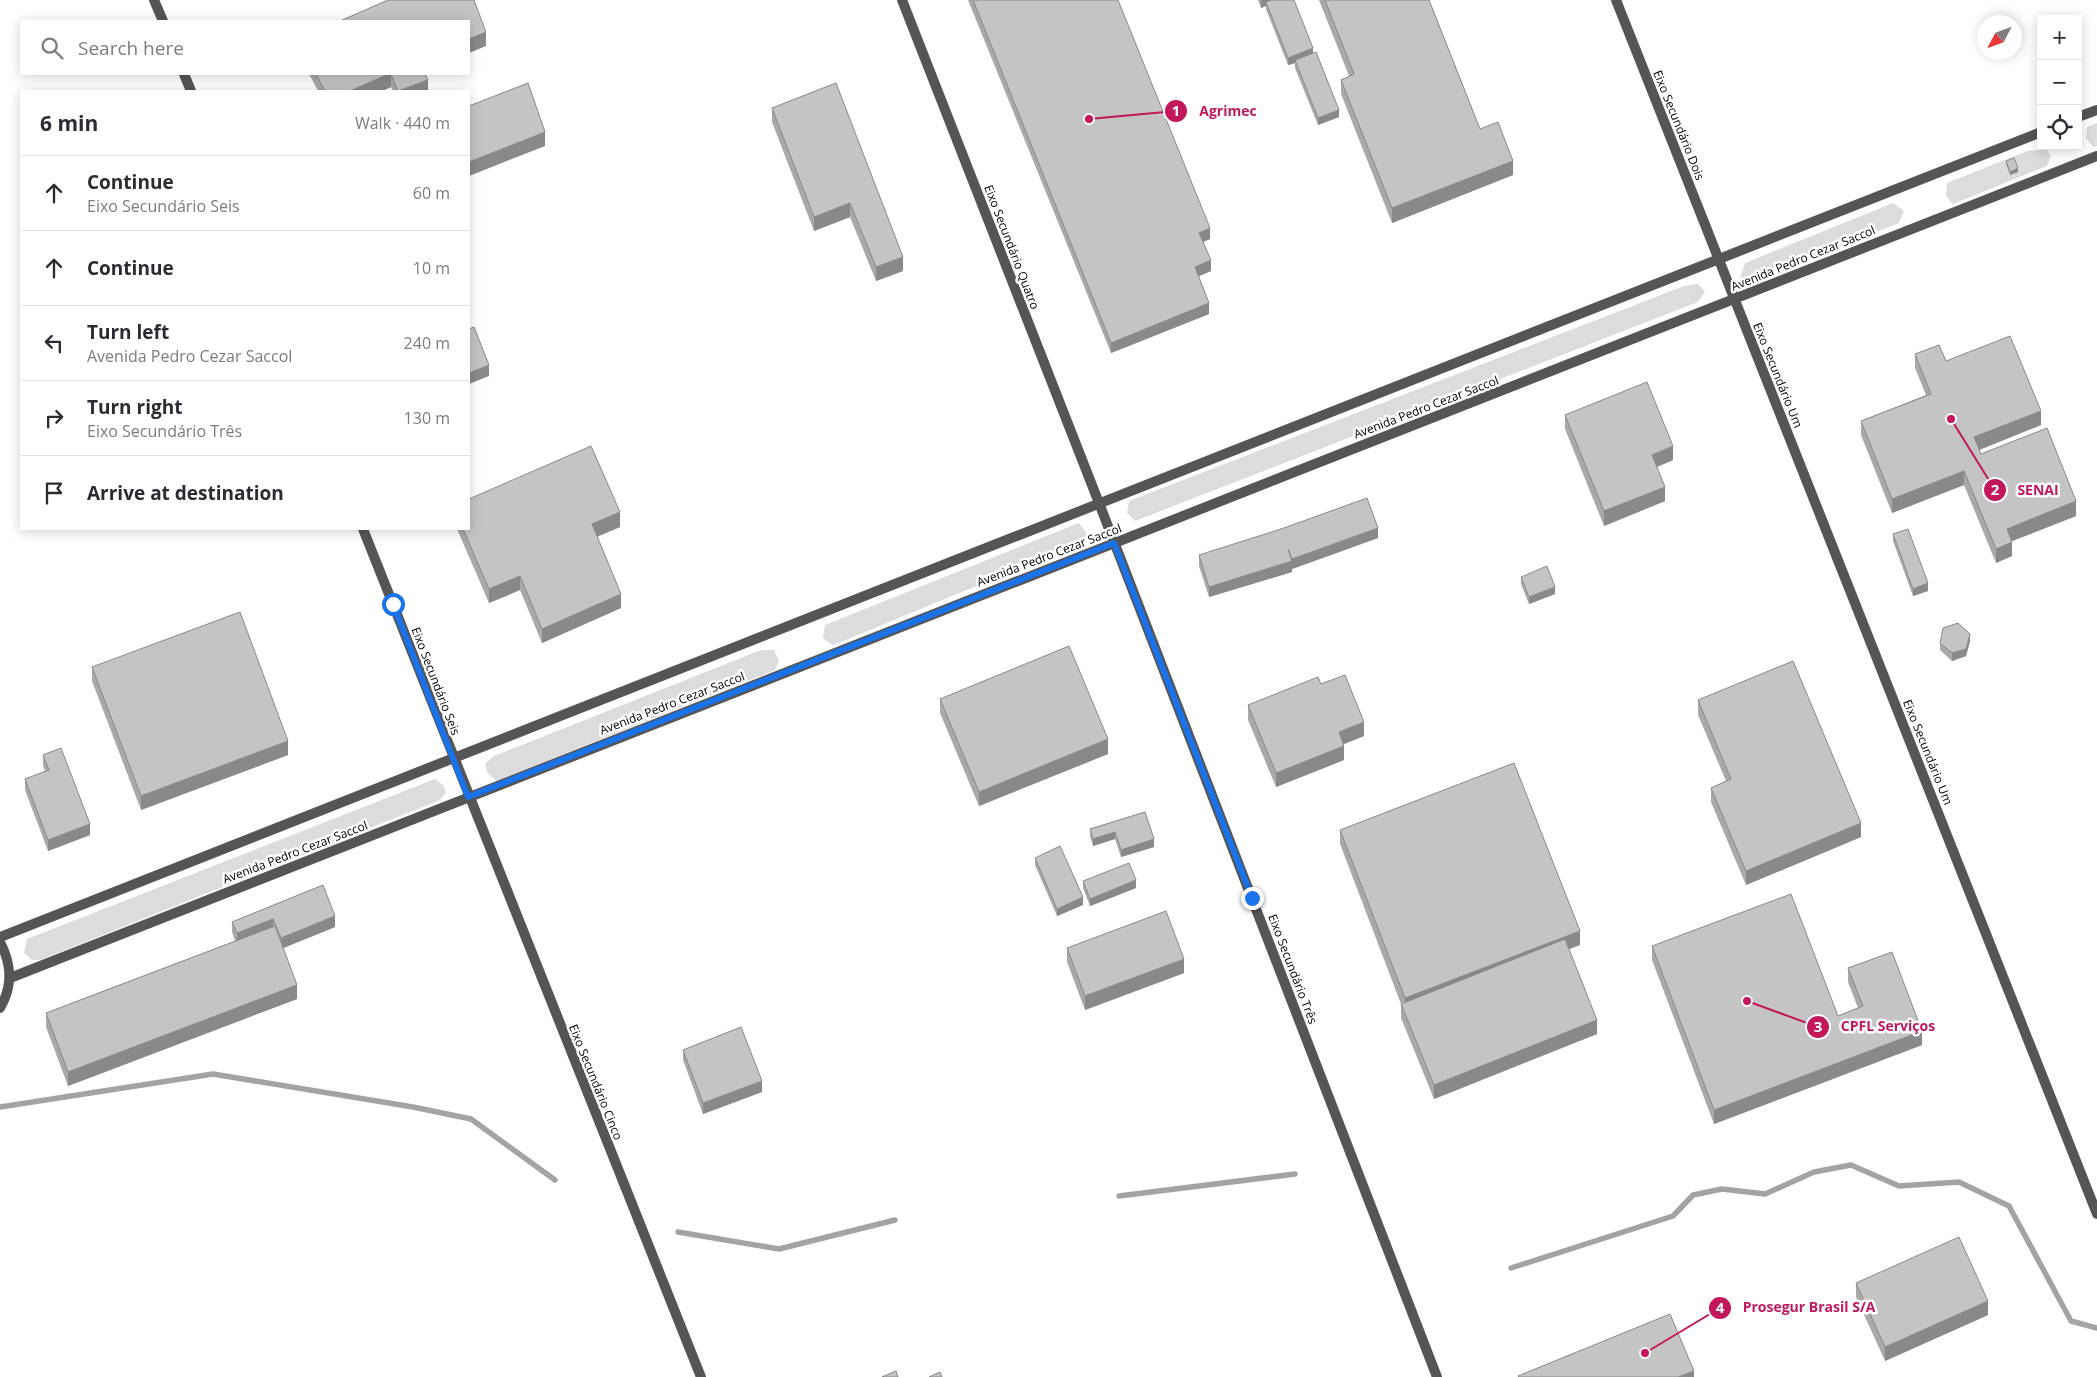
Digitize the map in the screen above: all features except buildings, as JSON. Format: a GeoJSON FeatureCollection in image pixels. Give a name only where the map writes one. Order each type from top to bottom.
{"type":"FeatureCollection","features":[{"type":"Feature","properties":{"kind":"street"},"geometry":{"type":"LineString","coordinates":[[154,0],[163,20]]}},
{"type":"Feature","properties":{"kind":"street","name":"Eixo Secundário Quatro"},"geometry":{"type":"LineString","coordinates":[[902,0],[1114,543]]}},
{"type":"Feature","properties":{"kind":"street","name":"Eixo Secundário Dois"},"geometry":{"type":"LineString","coordinates":[[1616,0],[1734,299]]}},
{"type":"Feature","properties":{"kind":"street"},"geometry":{"type":"LineString","coordinates":[[184,75],[191,90]]}},
{"type":"Feature","properties":{"kind":"street"},"geometry":{"type":"LineString","coordinates":[[2082,116],[2097,110]]}},
{"type":"Feature","properties":{"kind":"street"},"geometry":{"type":"LineString","coordinates":[[0,937],[2037,134]]}},
{"type":"Feature","properties":{"kind":"street","name":"Avenida Pedro Cezar Saccol"},"geometry":{"type":"LineString","coordinates":[[10,978],[2097,156]]}},
{"type":"Feature","properties":{"kind":"street","name":"Eixo Secundário Um"},"geometry":{"type":"LineString","coordinates":[[1734,299],[2097,1214]]}},
{"type":"Feature","properties":{"kind":"street","name":"Eixo Secundário Seis"},"geometry":{"type":"LineString","coordinates":[[363,530],[468,797]]}},
{"type":"Feature","properties":{"kind":"street","name":"Eixo Secundário Três"},"geometry":{"type":"LineString","coordinates":[[1114,543],[1437,1377]]}},
{"type":"Feature","properties":{"kind":"street","name":"Eixo Secundário Cinco"},"geometry":{"type":"LineString","coordinates":[[468,797],[701,1377]]}},
{"type":"Feature","properties":{"kind":"street"},"geometry":{"type":"LineString","coordinates":[[0,942],[8,956],[10,978],[0,1008]]}},
{"type":"Feature","properties":{"kind":"shaded area"},"geometry":{"type":"Polygon","coordinates":[[[2097,123],[2097,146],[2093,147],[2086,138],[2087,127],[2097,123]]]}},
{"type":"Feature","properties":{"kind":"shaded area"},"geometry":{"type":"Polygon","coordinates":[[[2047,150],[2051,156],[2047,166],[1953,204],[1946,196],[1947,183],[2027,151],[2047,150]]]}},
{"type":"Feature","properties":{"kind":"shaded area"},"geometry":{"type":"Polygon","coordinates":[[[1893,203],[1904,211],[1899,223],[1754,280],[1740,278],[1745,263],[1893,203]]]}},
{"type":"Feature","properties":{"kind":"shaded area"},"geometry":{"type":"Polygon","coordinates":[[[1698,284],[1705,291],[1698,302],[1135,521],[1127,513],[1129,501],[1684,286],[1698,284]]]}},
{"type":"Feature","properties":{"kind":"shaded area"},"geometry":{"type":"Polygon","coordinates":[[[1079,523],[1088,535],[1083,542],[841,642],[832,645],[823,638],[825,625],[1079,523]]]}},
{"type":"Feature","properties":{"kind":"shaded area"},"geometry":{"type":"Polygon","coordinates":[[[761,650],[774,650],[779,661],[775,670],[496,781],[487,772],[485,764],[494,756],[761,650]]]}},
{"type":"Feature","properties":{"kind":"shaded area"},"geometry":{"type":"Polygon","coordinates":[[[435,779],[444,786],[446,793],[440,800],[40,960],[32,960],[24,953],[27,939],[435,779]]]}},
{"type":"Feature","properties":{"kind":"waterway"},"geometry":{"type":"LineString","coordinates":[[0,1107],[213,1074],[413,1107],[471,1119],[555,1180]]}},
{"type":"Feature","properties":{"kind":"waterway"},"geometry":{"type":"LineString","coordinates":[[1511,1268],[1673,1216],[1693,1195],[1722,1189],[1765,1194],[1814,1172],[1851,1165],[1899,1186],[1959,1182],[2009,1206],[2071,1321],[2097,1328]]}},
{"type":"Feature","properties":{"kind":"waterway"},"geometry":{"type":"LineString","coordinates":[[1119,1196],[1295,1174]]}},
{"type":"Feature","properties":{"kind":"waterway"},"geometry":{"type":"LineString","coordinates":[[678,1232],[779,1249],[895,1220]]}},
{"type":"Feature","properties":{"kind":"place","name":"Agrimec"},"geometry":{"type":"Point","coordinates":[1089,119]}},
{"type":"Feature","properties":{"kind":"place","name":"SENAI"},"geometry":{"type":"Point","coordinates":[1951,419]}},
{"type":"Feature","properties":{"kind":"place","name":"CPFL Serviços"},"geometry":{"type":"Point","coordinates":[1747,1001]}},
{"type":"Feature","properties":{"kind":"place","name":"Prosegur Brasil S/A"},"geometry":{"type":"Point","coordinates":[1645,1353]}},
{"type":"Feature","properties":{"kind":"route"},"geometry":{"type":"LineString","coordinates":[[393,604],[468,797],[1114,543],[1252,898]]}}]}
